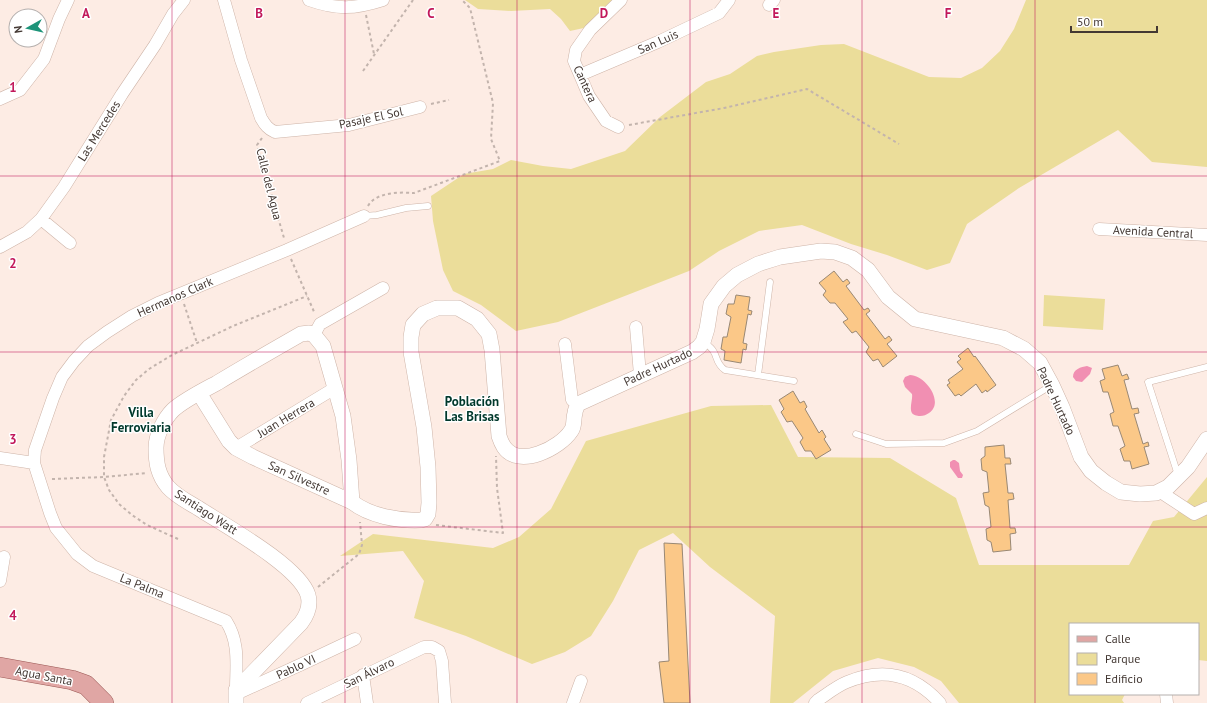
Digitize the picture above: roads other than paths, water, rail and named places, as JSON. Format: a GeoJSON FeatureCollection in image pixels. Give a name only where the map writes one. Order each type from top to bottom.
{"type":"FeatureCollection","features":[{"type":"Feature","properties":{"kind":"main road","name":"Agua Santa"},"geometry":{"type":"LineString","coordinates":[[0,667],[72,680],[86,685],[104,703]]}},
{"type":"Feature","properties":{"kind":"street"},"geometry":{"type":"LineString","coordinates":[[0,99],[20,90],[44,59],[68,0]]}},
{"type":"Feature","properties":{"kind":"street","name":"Las Mercedes"},"geometry":{"type":"LineString","coordinates":[[0,247],[27,232],[41,219],[64,187],[173,14],[184,0]]}},
{"type":"Feature","properties":{"kind":"street","name":"Calle del Agua"},"geometry":{"type":"LineString","coordinates":[[224,0],[241,60],[261,118],[269,129]]}},
{"type":"Feature","properties":{"kind":"street"},"geometry":{"type":"LineString","coordinates":[[309,0],[325,6],[352,8],[383,0]]}},
{"type":"Feature","properties":{"kind":"street","name":"Cantera"},"geometry":{"type":"LineString","coordinates":[[618,127],[606,121],[589,96],[574,61],[576,50],[590,30],[621,0]]}},
{"type":"Feature","properties":{"kind":"street","name":"San Luis"},"geometry":{"type":"LineString","coordinates":[[580,75],[658,42],[719,13],[729,0]]}},
{"type":"Feature","properties":{"kind":"street","name":"Pasaje El Sol"},"geometry":{"type":"LineString","coordinates":[[269,129],[275,132],[349,125],[420,107]]}},
{"type":"Feature","properties":{"kind":"street","name":"Hermanos Clark"},"geometry":{"type":"LineString","coordinates":[[34,463],[35,450],[62,377],[88,346],[139,312],[364,216]]}},
{"type":"Feature","properties":{"kind":"street"},"geometry":{"type":"LineString","coordinates":[[41,219],[70,243]]}},
{"type":"Feature","properties":{"kind":"street","name":"Avenida Central"},"geometry":{"type":"LineString","coordinates":[[1099,229],[1207,235]]}},
{"type":"Feature","properties":{"kind":"street","name":"Padre Hurtado"},"geometry":{"type":"LineString","coordinates":[[578,404],[692,352],[699,347],[703,342],[707,329],[710,304],[724,286],[737,275],[758,264],[780,257],[821,251],[836,252],[852,258],[868,270],[888,297],[915,319],[1003,338],[1024,349],[1040,363],[1062,407],[1081,457],[1091,471],[1106,483],[1121,492],[1140,494],[1159,491],[1168,487],[1188,467],[1207,439]]}},
{"type":"Feature","properties":{"kind":"street","name":"Santiago Watt"},"geometry":{"type":"LineString","coordinates":[[236,696],[302,623],[308,611],[308,595],[300,581],[282,563],[259,546],[168,488],[158,472],[156,460],[156,444],[163,424],[174,410],[199,393],[301,334],[309,333],[317,329],[382,288]]}},
{"type":"Feature","properties":{"kind":"street","name":"San Silvestre"},"geometry":{"type":"LineString","coordinates":[[199,393],[229,441],[236,448],[367,511],[396,519],[412,520],[425,519],[428,514],[430,503],[424,427],[411,352],[413,325],[423,314],[437,308],[458,308],[477,319],[489,334],[492,350],[499,436],[504,447],[510,452],[519,456],[529,456],[542,453],[554,447],[572,431],[578,404]]}},
{"type":"Feature","properties":{"kind":"street"},"geometry":{"type":"LineString","coordinates":[[636,327],[640,375]]}},
{"type":"Feature","properties":{"kind":"street"},"geometry":{"type":"LineString","coordinates":[[317,329],[343,416],[355,504]]}},
{"type":"Feature","properties":{"kind":"street"},"geometry":{"type":"LineString","coordinates":[[565,344],[572,400],[578,404]]}},
{"type":"Feature","properties":{"kind":"street","name":"Juan Herrera"},"geometry":{"type":"LineString","coordinates":[[236,448],[335,388]]}},
{"type":"Feature","properties":{"kind":"street"},"geometry":{"type":"LineString","coordinates":[[0,458],[34,463]]}},
{"type":"Feature","properties":{"kind":"street","name":"La Palma"},"geometry":{"type":"LineString","coordinates":[[34,463],[56,528],[77,554],[93,566],[226,621],[232,630],[236,643],[236,696]]}},
{"type":"Feature","properties":{"kind":"street"},"geometry":{"type":"LineString","coordinates":[[1159,491],[1194,514],[1207,508]]}},
{"type":"Feature","properties":{"kind":"street"},"geometry":{"type":"LineString","coordinates":[[0,582],[4,557]]}},
{"type":"Feature","properties":{"kind":"street","name":"Pablo VI"},"geometry":{"type":"LineString","coordinates":[[236,696],[354,639]]}},
{"type":"Feature","properties":{"kind":"street","name":"San Álvaro"},"geometry":{"type":"LineString","coordinates":[[307,703],[424,647],[432,647],[439,651],[442,662],[445,703]]}},
{"type":"Feature","properties":{"kind":"street"},"geometry":{"type":"LineString","coordinates":[[364,675],[367,703]]}},
{"type":"Feature","properties":{"kind":"street"},"geometry":{"type":"LineString","coordinates":[[815,703],[846,682],[866,676],[891,675],[902,677],[923,686],[940,703]]}},
{"type":"Feature","properties":{"kind":"street"},"geometry":{"type":"LineString","coordinates":[[573,703],[581,680]]}},
{"type":"Feature","properties":{"kind":"lane"},"geometry":{"type":"LineString","coordinates":[[364,216],[377,215],[406,208],[428,206]]}},
{"type":"Feature","properties":{"kind":"lane"},"geometry":{"type":"LineString","coordinates":[[758,375],[770,282]]}},
{"type":"Feature","properties":{"kind":"lane"},"geometry":{"type":"LineString","coordinates":[[703,342],[711,346],[715,351],[719,366],[725,370],[794,380]]}},
{"type":"Feature","properties":{"kind":"lane"},"geometry":{"type":"LineString","coordinates":[[1179,476],[1148,382],[1207,367]]}},
{"type":"Feature","properties":{"kind":"lane"},"geometry":{"type":"LineString","coordinates":[[856,434],[886,444],[944,443],[977,431],[1052,386]]}},
{"type":"Feature","properties":{"kind":"district","name":"Población Las Brisas"},"geometry":{"type":"Point","coordinates":[472,408]}},
{"type":"Feature","properties":{"kind":"district","name":"Villa Ferroviaria"},"geometry":{"type":"Point","coordinates":[141,420]}}]}
